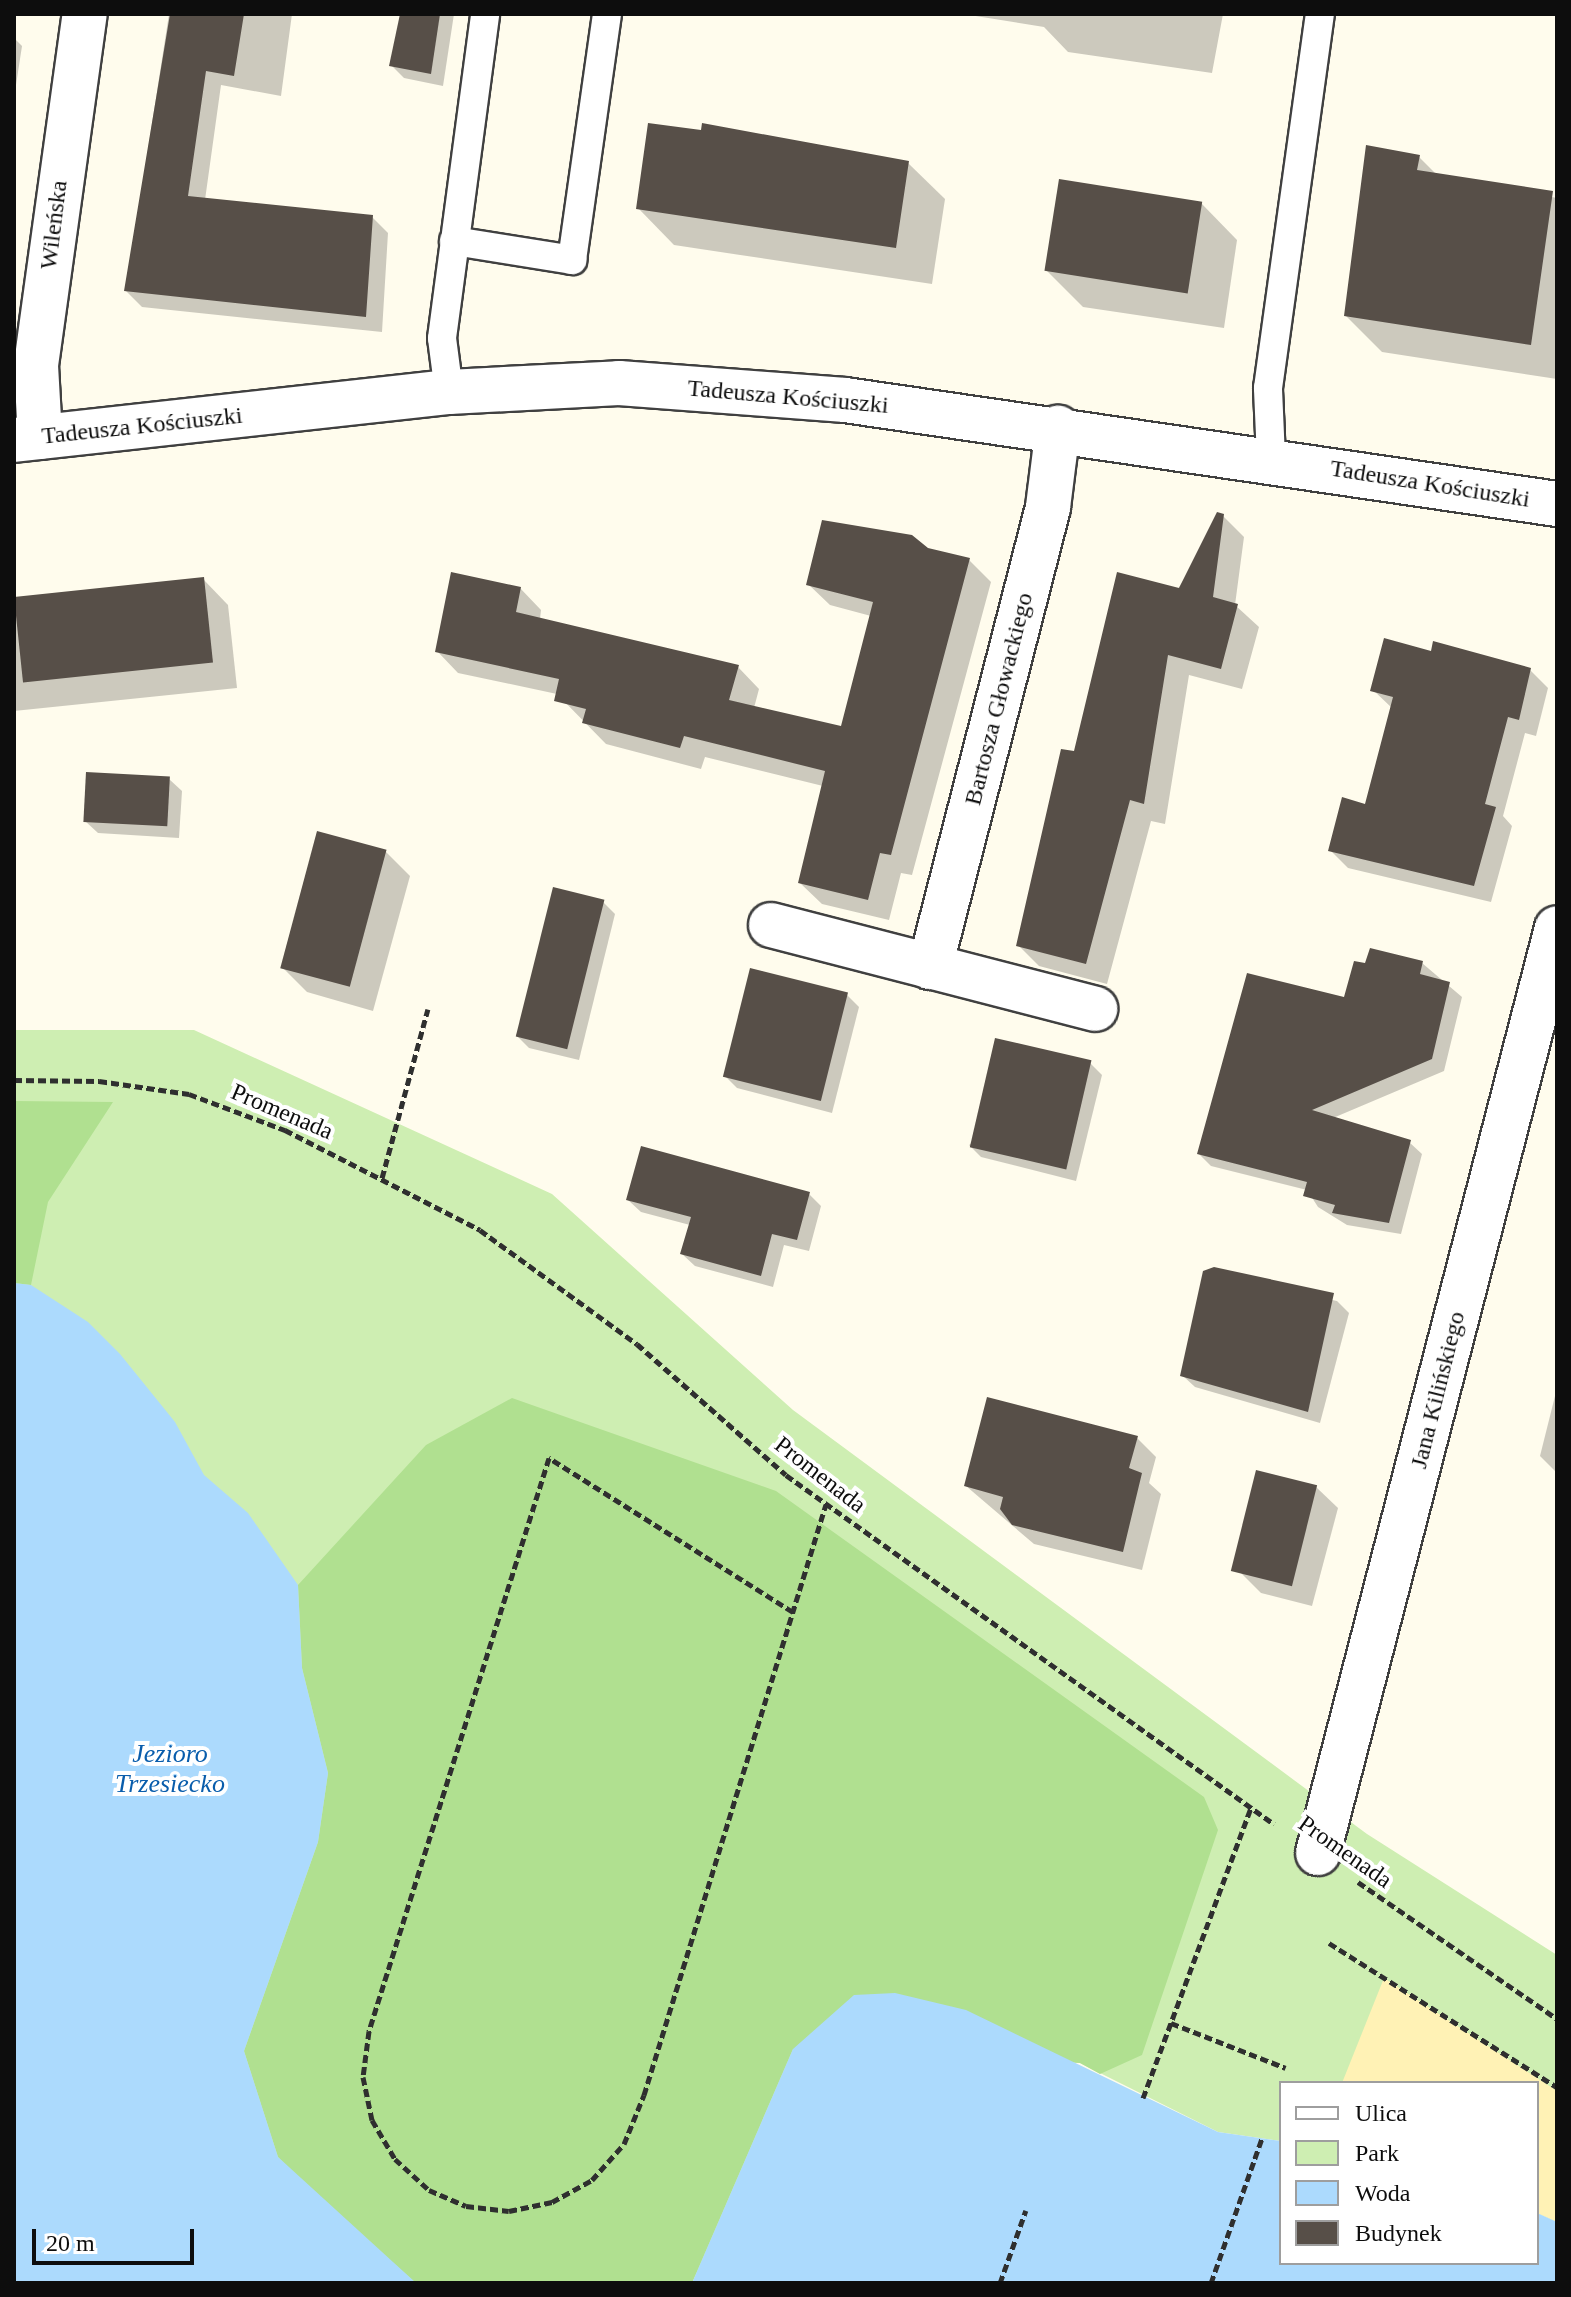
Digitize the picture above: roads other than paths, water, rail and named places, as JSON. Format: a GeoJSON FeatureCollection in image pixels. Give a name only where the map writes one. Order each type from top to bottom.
{"type":"FeatureCollection","features":[{"type":"Feature","properties":{"kind":"street","name":"Wileńska"},"geometry":{"type":"LineString","coordinates":[[27,439],[85,14]]}},
{"type":"Feature","properties":{"kind":"street","name":"Tadeusza Kościuszki"},"geometry":{"type":"LineString","coordinates":[[27,439],[449,392],[619,383],[845,400],[1271,458],[1557,504]]}},
{"type":"Feature","properties":{"kind":"street","name":"Bartosza Głowackiego"},"geometry":{"type":"LineString","coordinates":[[930,967],[1048,507],[1058,428]]}},
{"type":"Feature","properties":{"kind":"street"},"geometry":{"type":"LineString","coordinates":[[771,925],[1095,1009]]}},
{"type":"Feature","properties":{"kind":"street","name":"Jana Kilińskiego"},"geometry":{"type":"LineString","coordinates":[[1318,1853],[1557,928]]}},
{"type":"Feature","properties":{"kind":"lane"},"geometry":{"type":"LineString","coordinates":[[449,392],[442,338],[485,14]]}},
{"type":"Feature","properties":{"kind":"lane"},"geometry":{"type":"LineString","coordinates":[[454,241],[572,260],[607,14]]}},
{"type":"Feature","properties":{"kind":"lane"},"geometry":{"type":"LineString","coordinates":[[1271,458],[1268,388],[1320,14]]}},
{"type":"Feature","properties":{"kind":"water","name":"Jezioro Trzesiecko"},"geometry":{"type":"Polygon","coordinates":[[[14,1283],[31,1285],[88,1322],[120,1354],[175,1422],[204,1475],[248,1513],[298,1585],[302,1668],[328,1773],[318,1842],[244,2051],[278,2157],[416,2283],[14,2283],[14,1283]]]}},
{"type":"Feature","properties":{"kind":"water"},"geometry":{"type":"Polygon","coordinates":[[[895,1993],[966,2010],[1218,2132],[1279,2141],[1279,2265],[1539,2265],[1539,2214],[1557,2222],[1557,2283],[692,2283],[793,2049],[854,1995],[895,1993]]]}}]}
